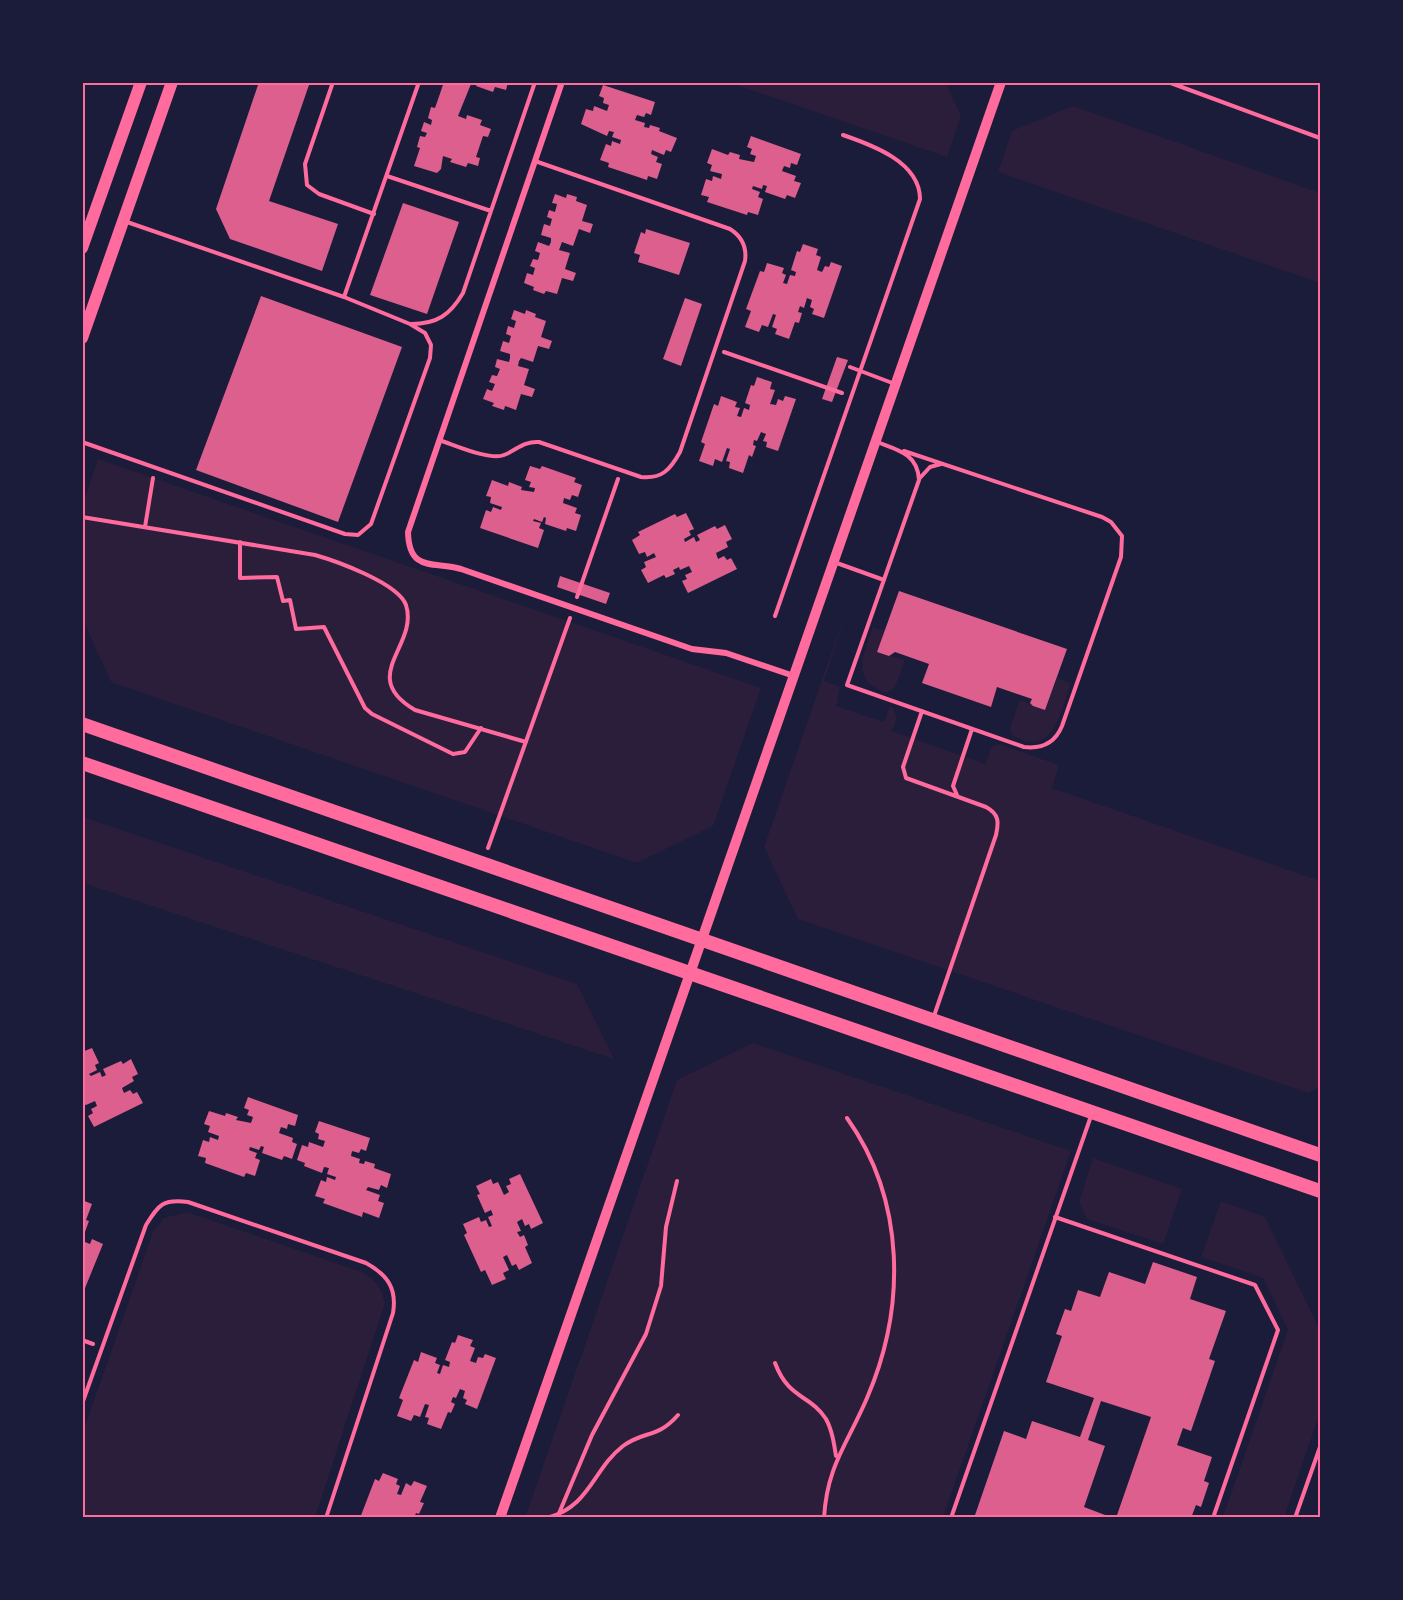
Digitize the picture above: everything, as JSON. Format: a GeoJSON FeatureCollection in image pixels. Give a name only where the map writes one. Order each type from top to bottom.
{"type":"FeatureCollection","features":[{"type":"Feature","properties":{"kind":"highway"},"geometry":{"type":"LineString","coordinates":[[82,724],[1320,1155]]}},
{"type":"Feature","properties":{"kind":"highway"},"geometry":{"type":"LineString","coordinates":[[82,763],[1092,1112],[1319,1193]]}},
{"type":"Feature","properties":{"kind":"main road"},"geometry":{"type":"LineString","coordinates":[[82,248],[141,82]]}},
{"type":"Feature","properties":{"kind":"main road"},"geometry":{"type":"LineString","coordinates":[[82,338],[172,82]]}},
{"type":"Feature","properties":{"kind":"street"},"geometry":{"type":"LineString","coordinates":[[562,82],[408,532],[408,544],[415,557],[429,566],[462,569],[692,649],[726,653],[794,675]]}},
{"type":"Feature","properties":{"kind":"street"},"geometry":{"type":"LineString","coordinates":[[500,1518],[688,973],[1001,82]]}},
{"type":"Feature","properties":{"kind":"lane"},"geometry":{"type":"LineString","coordinates":[[333,82],[305,164],[307,185],[320,195],[374,214]]}},
{"type":"Feature","properties":{"kind":"lane"},"geometry":{"type":"LineString","coordinates":[[344,297],[419,82]]}},
{"type":"Feature","properties":{"kind":"lane"},"geometry":{"type":"LineString","coordinates":[[410,324],[429,324],[451,311],[463,293],[535,82]]}},
{"type":"Feature","properties":{"kind":"lane"},"geometry":{"type":"LineString","coordinates":[[1167,82],[1320,138]]}},
{"type":"Feature","properties":{"kind":"lane"},"geometry":{"type":"LineString","coordinates":[[775,616],[920,198],[920,190],[913,175],[880,148],[843,135]]}},
{"type":"Feature","properties":{"kind":"lane"},"geometry":{"type":"LineString","coordinates":[[440,440],[494,457],[504,455],[523,444],[539,442],[621,470],[650,477],[657,477],[670,469],[680,452],[745,261],[744,244],[736,233],[535,161]]}},
{"type":"Feature","properties":{"kind":"lane"},"geometry":{"type":"LineString","coordinates":[[387,176],[491,211]]}},
{"type":"Feature","properties":{"kind":"lane"},"geometry":{"type":"LineString","coordinates":[[82,442],[345,534],[358,535],[371,524],[430,358],[431,345],[425,333],[410,324],[344,297],[123,221]]}},
{"type":"Feature","properties":{"kind":"lane"},"geometry":{"type":"LineString","coordinates":[[850,367],[896,384]]}},
{"type":"Feature","properties":{"kind":"lane"},"geometry":{"type":"LineString","coordinates":[[876,442],[948,464],[1102,517],[1118,528],[1123,546],[1056,736],[1043,746],[1031,748],[847,685],[919,480],[930,467],[948,464]]}},
{"type":"Feature","properties":{"kind":"lane"},"geometry":{"type":"LineString","coordinates":[[904,452],[915,461],[919,480]]}},
{"type":"Feature","properties":{"kind":"lane"},"geometry":{"type":"LineString","coordinates":[[834,562],[884,580]]}},
{"type":"Feature","properties":{"kind":"lane"},"geometry":{"type":"LineString","coordinates":[[922,711],[903,773],[912,782],[959,797],[995,812],[998,826],[932,1020]]}},
{"type":"Feature","properties":{"kind":"lane"},"geometry":{"type":"LineString","coordinates":[[959,797],[954,792],[953,786],[972,729]]}},
{"type":"Feature","properties":{"kind":"lane"},"geometry":{"type":"LineString","coordinates":[[951,1518],[1092,1112]]}},
{"type":"Feature","properties":{"kind":"lane"},"geometry":{"type":"LineString","coordinates":[[82,1404],[146,1225],[158,1207],[164,1203],[171,1200],[188,1202],[366,1263],[379,1270],[389,1281],[396,1296],[393,1313],[326,1518]]}},
{"type":"Feature","properties":{"kind":"lane"},"geometry":{"type":"LineString","coordinates":[[1055,1217],[1255,1285],[1278,1330],[1213,1518]]}},
{"type":"Feature","properties":{"kind":"lane"},"geometry":{"type":"LineString","coordinates":[[1295,1518],[1320,1447]]}},
{"type":"Feature","properties":{"kind":"path"},"geometry":{"type":"LineString","coordinates":[[715,348],[852,396]]}},
{"type":"Feature","properties":{"kind":"path"},"geometry":{"type":"LineString","coordinates":[[145,527],[155,467]]}},
{"type":"Feature","properties":{"kind":"path"},"geometry":{"type":"LineString","coordinates":[[483,863],[621,470]]}},
{"type":"Feature","properties":{"kind":"path"},"geometry":{"type":"LineString","coordinates":[[82,517],[240,542],[333,560],[388,586],[400,595],[406,606],[406,621],[389,678],[391,691],[415,710],[526,742]]}},
{"type":"Feature","properties":{"kind":"path"},"geometry":{"type":"LineString","coordinates":[[240,542],[240,578],[277,577],[283,601],[290,600],[296,629],[324,627],[366,708],[372,714],[453,754],[465,752],[481,728]]}},
{"type":"Feature","properties":{"kind":"path"},"geometry":{"type":"LineString","coordinates":[[824,1518],[826,1495],[837,1457],[862,1412],[885,1352],[895,1295],[892,1231],[885,1200],[876,1172],[847,1118]]}},
{"type":"Feature","properties":{"kind":"path"},"geometry":{"type":"LineString","coordinates":[[557,1516],[592,1435],[646,1334],[661,1286],[666,1227],[677,1181]]}},
{"type":"Feature","properties":{"kind":"path"},"geometry":{"type":"LineString","coordinates":[[775,1363],[788,1388],[825,1417],[837,1457]]}},
{"type":"Feature","properties":{"kind":"path"},"geometry":{"type":"LineString","coordinates":[[547,1518],[557,1516],[572,1507],[587,1493],[609,1461],[624,1446],[640,1437],[658,1433],[678,1414]]}},
{"type":"Feature","properties":{"kind":"shaded area"},"geometry":{"type":"Polygon","coordinates":[[[731,83],[946,83],[961,116],[947,157],[731,83]]]}},
{"type":"Feature","properties":{"kind":"shaded area"},"geometry":{"type":"Polygon","coordinates":[[[1073,106],[1320,193],[1320,283],[998,172],[1012,131],[1073,106]]]}},
{"type":"Feature","properties":{"kind":"shaded area"},"geometry":{"type":"Polygon","coordinates":[[[98,459],[761,688],[713,826],[637,863],[111,682],[83,620],[83,504],[98,459]]]}},
{"type":"Feature","properties":{"kind":"shaded area"},"geometry":{"type":"Polygon","coordinates":[[[853,591],[824,681],[840,687],[836,706],[884,722],[890,706],[897,718],[892,731],[985,764],[992,747],[999,744],[1059,765],[1052,788],[1320,881],[1320,1087],[1308,1093],[798,919],[764,847],[853,591]]]}},
{"type":"Feature","properties":{"kind":"shaded area"},"geometry":{"type":"Polygon","coordinates":[[[873,627],[885,631],[877,652],[905,660],[895,687],[887,693],[875,688],[863,674],[863,657],[873,627]]]}},
{"type":"Feature","properties":{"kind":"shaded area"},"geometry":{"type":"Polygon","coordinates":[[[1057,678],[1071,683],[1053,729],[1046,737],[1037,741],[1026,741],[1012,735],[1010,728],[1020,700],[1045,710],[1057,678]]]}},
{"type":"Feature","properties":{"kind":"shaded area"},"geometry":{"type":"Polygon","coordinates":[[[83,817],[577,984],[614,1059],[83,883],[83,817]]]}},
{"type":"Feature","properties":{"kind":"shaded area"},"geometry":{"type":"Polygon","coordinates":[[[753,1043],[1071,1151],[943,1517],[525,1518],[677,1080],[753,1043]]]}},
{"type":"Feature","properties":{"kind":"shaded area"},"geometry":{"type":"Polygon","coordinates":[[[1093,1158],[1182,1189],[1163,1244],[1087,1219],[1079,1202],[1093,1158]]]}},
{"type":"Feature","properties":{"kind":"shaded area"},"geometry":{"type":"Polygon","coordinates":[[[1221,1201],[1265,1217],[1320,1330],[1320,1413],[1284,1517],[1223,1517],[1288,1330],[1263,1278],[1201,1257],[1221,1201]]]}},
{"type":"Feature","properties":{"kind":"shaded area"},"geometry":{"type":"Polygon","coordinates":[[[187,1212],[362,1272],[377,1284],[382,1293],[385,1303],[315,1517],[83,1517],[83,1432],[153,1232],[164,1218],[187,1212]]]}},
{"type":"Feature","properties":{"kind":"building"},"geometry":{"type":"Polygon","coordinates":[[[259,82],[310,82],[269,201],[338,224],[322,271],[230,239],[216,209],[259,82]]]}},
{"type":"Feature","properties":{"kind":"building"},"geometry":{"type":"Polygon","coordinates":[[[444,82],[471,84],[458,116],[466,119],[467,115],[482,120],[480,125],[491,129],[488,137],[483,136],[476,157],[480,158],[478,166],[468,163],[466,167],[450,162],[452,159],[443,156],[441,169],[437,173],[414,166],[420,148],[417,147],[420,136],[425,137],[427,133],[421,131],[424,122],[431,125],[432,120],[428,118],[431,107],[435,108],[444,82]]]}},
{"type":"Feature","properties":{"kind":"building"},"geometry":{"type":"Polygon","coordinates":[[[478,82],[508,82],[506,90],[495,87],[493,92],[476,86],[478,82]]]}},
{"type":"Feature","properties":{"kind":"building"},"geometry":{"type":"Polygon","coordinates":[[[603,85],[655,102],[651,115],[646,113],[644,117],[637,115],[635,120],[645,123],[644,127],[649,128],[650,125],[660,128],[659,131],[677,138],[671,152],[666,150],[664,155],[652,150],[651,154],[658,157],[656,162],[662,164],[657,179],[648,176],[647,180],[608,167],[609,163],[600,160],[606,144],[611,146],[612,141],[620,144],[621,140],[612,137],[614,132],[609,131],[607,136],[581,124],[586,109],[593,111],[594,106],[607,111],[609,105],[603,103],[604,98],[599,96],[603,85]]]}},
{"type":"Feature","properties":{"kind":"building"},"geometry":{"type":"Polygon","coordinates":[[[751,136],[801,154],[797,165],[791,163],[790,168],[784,166],[782,171],[796,176],[794,181],[801,183],[795,198],[787,195],[785,199],[765,192],[767,186],[763,185],[762,189],[753,186],[752,189],[760,192],[758,197],[763,199],[758,215],[748,212],[747,215],[707,202],[709,197],[701,195],[706,179],[712,181],[713,176],[721,179],[722,174],[710,171],[712,165],[707,163],[712,149],[728,155],[730,152],[740,155],[739,159],[754,162],[756,156],[750,154],[752,149],[747,147],[751,136]]]}},
{"type":"Feature","properties":{"kind":"building"},"geometry":{"type":"Polygon","coordinates":[[[555,194],[566,198],[567,194],[577,197],[576,201],[587,205],[582,221],[593,224],[590,233],[579,229],[573,246],[562,242],[559,250],[570,253],[565,269],[576,273],[573,281],[562,278],[557,294],[546,291],[544,294],[524,283],[527,273],[533,275],[535,268],[530,266],[533,259],[538,260],[540,253],[535,251],[538,242],[549,246],[551,242],[551,238],[541,235],[544,224],[550,226],[552,219],[547,217],[549,210],[555,212],[557,204],[552,203],[555,194]]]}},
{"type":"Feature","properties":{"kind":"building"},"geometry":{"type":"Polygon","coordinates":[[[403,203],[459,222],[427,314],[370,295],[403,203]]]}},
{"type":"Feature","properties":{"kind":"building"},"geometry":{"type":"Polygon","coordinates":[[[646,229],[690,243],[679,275],[638,262],[640,255],[634,253],[641,232],[645,234],[646,229]]]}},
{"type":"Feature","properties":{"kind":"building"},"geometry":{"type":"Polygon","coordinates":[[[803,244],[818,249],[816,255],[821,257],[817,270],[822,272],[825,266],[829,267],[831,262],[842,266],[824,318],[812,314],[814,309],[810,307],[812,300],[807,298],[804,308],[800,306],[798,312],[802,313],[799,323],[795,322],[789,339],[775,334],[777,329],[772,327],[776,315],[773,314],[768,327],[762,325],[759,332],[745,327],[751,311],[746,309],[760,271],[764,272],[767,263],[784,268],[782,273],[786,275],[783,283],[787,284],[790,275],[795,276],[796,272],[791,270],[797,251],[800,252],[803,244]]]}},
{"type":"Feature","properties":{"kind":"building"},"geometry":{"type":"Polygon","coordinates":[[[261,296],[402,347],[338,522],[196,470],[261,296]]]}},
{"type":"Feature","properties":{"kind":"building"},"geometry":{"type":"Polygon","coordinates":[[[685,298],[702,304],[681,366],[663,359],[685,298]]]}},
{"type":"Feature","properties":{"kind":"building"},"geometry":{"type":"Polygon","coordinates":[[[514,310],[525,314],[526,310],[546,321],[541,337],[552,341],[549,349],[538,346],[533,362],[521,358],[518,366],[529,369],[524,385],[535,389],[532,397],[521,394],[516,410],[505,406],[504,410],[492,406],[494,403],[483,399],[487,389],[492,391],[495,384],[489,382],[492,375],[497,376],[500,369],[495,367],[497,359],[509,362],[510,354],[500,351],[503,341],[509,343],[511,336],[506,334],[508,326],[514,328],[516,321],[511,319],[514,310]]]}},
{"type":"Feature","properties":{"kind":"building"},"geometry":{"type":"Polygon","coordinates":[[[837,357],[848,360],[832,402],[822,399],[837,357]]]}},
{"type":"Feature","properties":{"kind":"building"},"geometry":{"type":"Polygon","coordinates":[[[757,377],[772,382],[770,389],[775,390],[770,404],[776,405],[778,399],[783,401],[785,396],[796,399],[778,451],[766,447],[767,442],[763,441],[766,434],[761,432],[757,441],[754,440],[753,445],[756,446],[752,457],[749,455],[743,473],[729,468],[730,462],[726,461],[730,449],[727,448],[722,462],[715,459],[713,466],[699,461],[705,444],[701,442],[714,404],[718,406],[721,396],[737,402],[735,407],[740,408],[737,416],[741,417],[744,408],[749,410],[750,405],[745,403],[751,385],[754,386],[757,377]]]}},
{"type":"Feature","properties":{"kind":"building"},"geometry":{"type":"Polygon","coordinates":[[[530,466],[540,469],[542,466],[576,478],[574,482],[582,485],[578,497],[572,495],[570,500],[564,498],[563,503],[577,508],[575,513],[581,515],[576,531],[567,528],[566,531],[545,524],[546,518],[544,517],[542,522],[534,519],[533,521],[541,523],[539,528],[544,530],[538,548],[480,528],[486,510],[491,512],[493,507],[501,510],[502,507],[490,503],[491,497],[486,496],[492,480],[508,486],[509,482],[522,487],[521,490],[534,492],[535,488],[529,487],[531,482],[525,480],[530,466]]]}},
{"type":"Feature","properties":{"kind":"building"},"geometry":{"type":"Polygon","coordinates":[[[686,513],[694,529],[689,531],[691,535],[684,539],[685,542],[694,537],[696,542],[700,540],[697,535],[715,526],[717,529],[725,525],[732,539],[726,542],[728,547],[716,553],[718,559],[724,556],[727,560],[731,558],[737,569],[688,593],[682,581],[687,579],[685,575],[692,572],[689,566],[680,570],[679,567],[673,570],[675,574],[666,578],[664,575],[648,583],[641,570],[646,567],[644,562],[656,557],[654,553],[647,557],[645,552],[639,554],[632,540],[640,535],[638,532],[675,514],[677,517],[686,513]]]}},
{"type":"Feature","properties":{"kind":"building"},"geometry":{"type":"Polygon","coordinates":[[[560,576],[610,593],[606,604],[557,587],[560,576]]]}},
{"type":"Feature","properties":{"kind":"building"},"geometry":{"type":"Polygon","coordinates":[[[899,591],[1067,649],[1045,710],[1033,706],[1030,703],[1032,699],[997,687],[991,707],[922,683],[929,664],[895,652],[889,656],[877,652],[899,591]]]}},
{"type":"Feature","properties":{"kind":"building"},"geometry":{"type":"Polygon","coordinates":[[[92,1048],[99,1063],[95,1065],[97,1070],[89,1074],[91,1076],[100,1072],[102,1077],[106,1075],[103,1069],[121,1061],[123,1064],[131,1059],[138,1074],[132,1077],[134,1081],[122,1088],[124,1093],[130,1090],[133,1094],[137,1092],[143,1103],[94,1127],[88,1116],[93,1113],[91,1109],[97,1106],[95,1101],[86,1105],[82,1103],[82,1052],[92,1048]]]}},
{"type":"Feature","properties":{"kind":"building"},"geometry":{"type":"Polygon","coordinates":[[[248,1097],[298,1115],[295,1126],[288,1124],[287,1129],[281,1127],[279,1133],[293,1138],[292,1142],[297,1144],[292,1159],[284,1156],[282,1160],[262,1153],[264,1147],[261,1146],[259,1150],[250,1147],[249,1150],[257,1153],[255,1158],[260,1160],[255,1176],[246,1173],[244,1177],[205,1163],[206,1158],[198,1156],[203,1140],[209,1142],[210,1137],[218,1140],[219,1136],[208,1132],[210,1126],[204,1124],[209,1111],[225,1116],[226,1113],[238,1117],[236,1120],[251,1123],[253,1117],[247,1115],[249,1110],[244,1108],[248,1097]]]}},
{"type":"Feature","properties":{"kind":"building"},"geometry":{"type":"Polygon","coordinates":[[[319,1121],[370,1138],[366,1151],[361,1149],[359,1153],[352,1151],[351,1156],[360,1159],[359,1163],[364,1164],[365,1161],[375,1164],[374,1168],[391,1174],[387,1188],[381,1185],[379,1190],[368,1187],[366,1190],[380,1195],[378,1201],[384,1203],[379,1218],[363,1212],[362,1217],[323,1203],[325,1199],[315,1196],[321,1180],[326,1182],[327,1177],[335,1180],[336,1177],[327,1174],[329,1168],[324,1167],[322,1173],[304,1166],[305,1163],[297,1160],[302,1145],[308,1147],[309,1142],[323,1147],[325,1141],[318,1139],[319,1134],[315,1132],[319,1121]]]}},
{"type":"Feature","properties":{"kind":"building"},"geometry":{"type":"Polygon","coordinates":[[[520,1174],[543,1223],[531,1229],[529,1224],[525,1226],[522,1219],[517,1222],[521,1231],[517,1232],[520,1237],[524,1235],[528,1245],[525,1247],[532,1263],[519,1270],[516,1264],[512,1266],[507,1255],[503,1257],[509,1270],[503,1273],[506,1279],[492,1285],[485,1270],[481,1272],[464,1235],[467,1233],[463,1224],[479,1217],[481,1222],[486,1220],[489,1227],[492,1226],[488,1217],[493,1215],[491,1210],[485,1213],[477,1195],[480,1194],[476,1186],[491,1179],[493,1184],[498,1182],[504,1195],[509,1192],[506,1186],[511,1184],[509,1179],[520,1174]]]}},
{"type":"Feature","properties":{"kind":"building"},"geometry":{"type":"Polygon","coordinates":[[[82,1200],[92,1204],[86,1220],[89,1221],[85,1232],[82,1200]]]}},
{"type":"Feature","properties":{"kind":"building"},"geometry":{"type":"Polygon","coordinates":[[[92,1239],[103,1244],[83,1293],[82,1248],[85,1242],[90,1244],[92,1239]]]}},
{"type":"Feature","properties":{"kind":"building"},"geometry":{"type":"Polygon","coordinates":[[[1153,1262],[1197,1277],[1190,1299],[1226,1311],[1209,1359],[1215,1361],[1191,1431],[1183,1428],[1177,1445],[1212,1457],[1204,1481],[1209,1483],[1201,1507],[1196,1505],[1191,1518],[1116,1518],[1151,1417],[1101,1401],[1088,1440],[1105,1446],[1084,1507],[1113,1518],[1081,1515],[1080,1518],[974,1518],[1004,1431],[1026,1439],[1032,1421],[1080,1437],[1094,1398],[1046,1382],[1062,1336],[1056,1334],[1065,1309],[1071,1311],[1078,1290],[1100,1297],[1109,1272],[1145,1284],[1153,1262]]]}},
{"type":"Feature","properties":{"kind":"building"},"geometry":{"type":"Polygon","coordinates":[[[458,1335],[473,1340],[470,1346],[475,1348],[470,1361],[476,1363],[478,1357],[483,1358],[485,1354],[496,1358],[477,1409],[465,1404],[467,1400],[463,1398],[465,1391],[460,1389],[456,1398],[453,1397],[451,1402],[455,1404],[451,1413],[448,1412],[441,1429],[427,1424],[429,1418],[425,1417],[429,1405],[425,1404],[420,1417],[414,1415],[411,1421],[397,1416],[403,1400],[399,1398],[414,1360],[418,1362],[421,1352],[437,1358],[435,1363],[440,1365],[437,1373],[440,1374],[443,1365],[449,1367],[450,1362],[445,1360],[452,1342],[455,1343],[458,1335]]]}},
{"type":"Feature","properties":{"kind":"building"},"geometry":{"type":"Polygon","coordinates":[[[383,1473],[398,1479],[396,1484],[400,1486],[397,1494],[401,1495],[406,1483],[411,1486],[414,1481],[427,1486],[420,1502],[424,1503],[419,1514],[416,1513],[414,1518],[360,1518],[375,1479],[379,1481],[383,1473]]]}}]}
